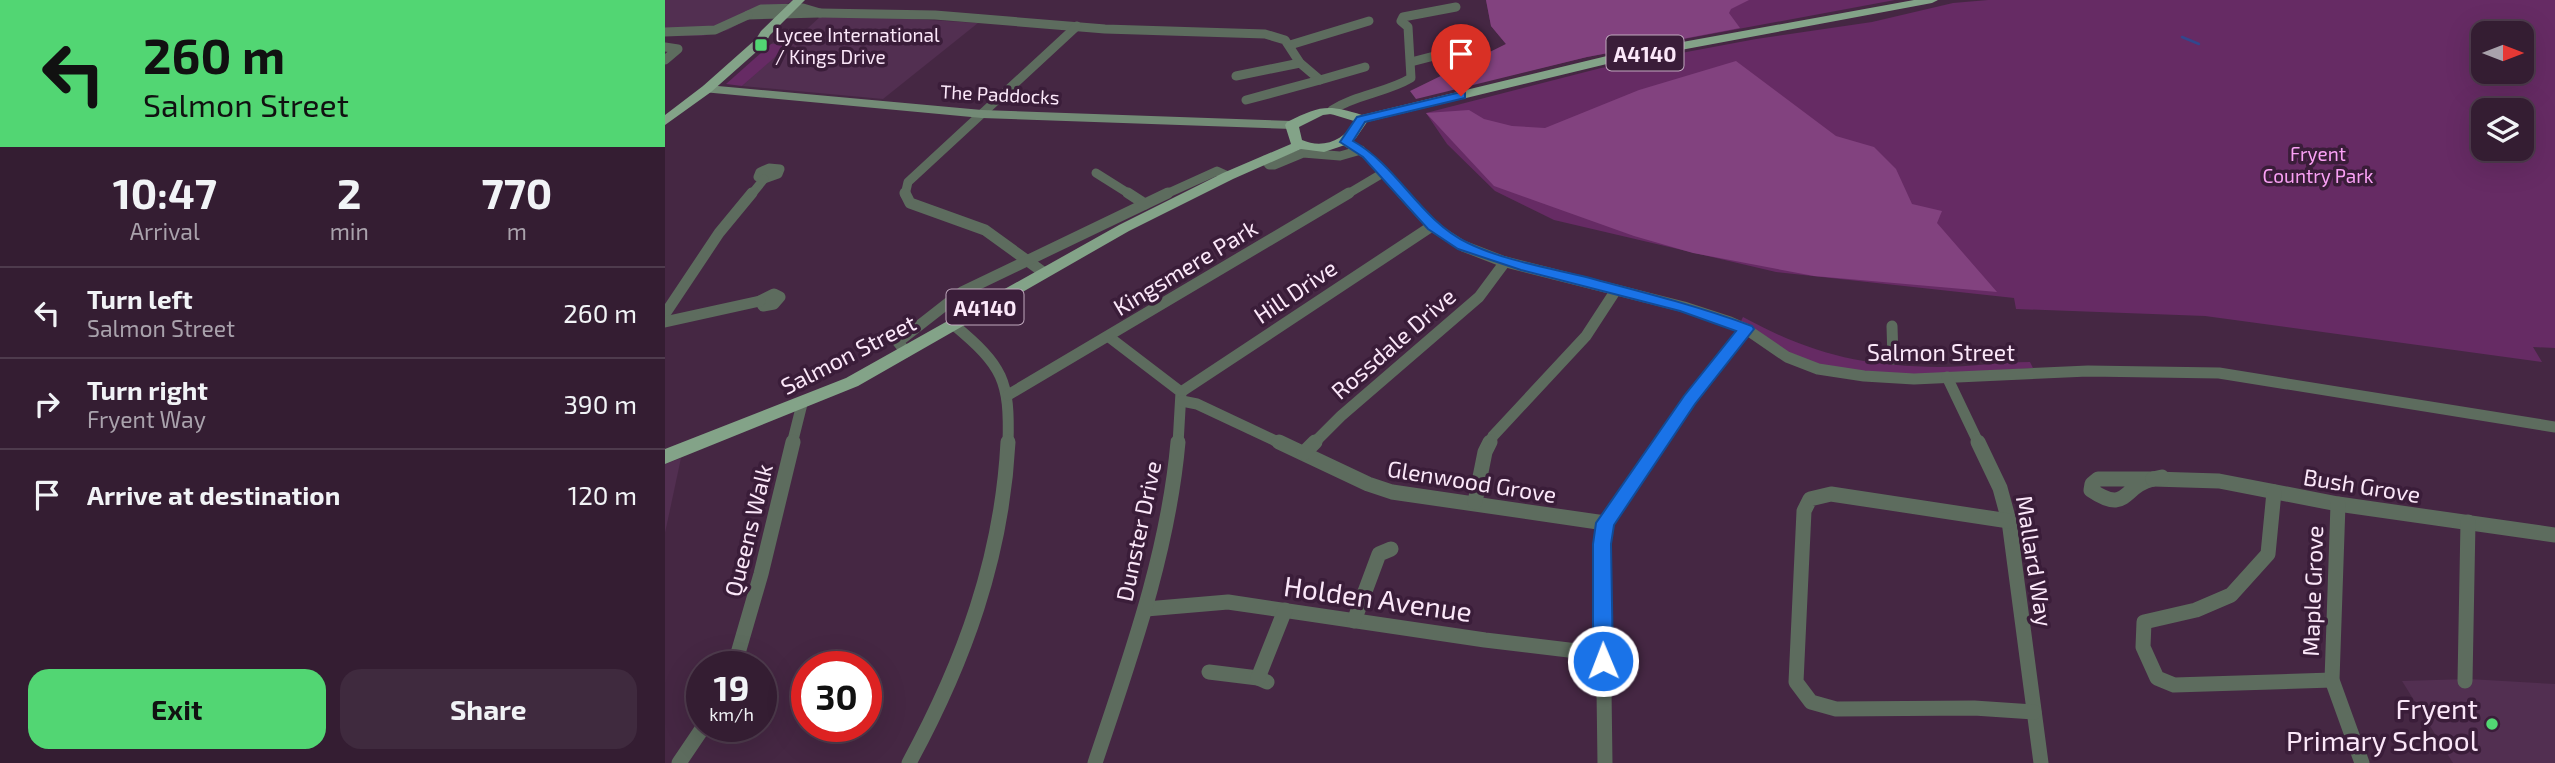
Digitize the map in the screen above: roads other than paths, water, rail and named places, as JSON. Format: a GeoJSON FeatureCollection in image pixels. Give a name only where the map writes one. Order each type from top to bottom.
{"type":"FeatureCollection","features":[{"type":"Feature","properties":{"kind":"main road","name":"A4140"},"geometry":{"type":"LineString","coordinates":[[1361,119],[1611,59],[1932,0]]}},
{"type":"Feature","properties":{"kind":"main road"},"geometry":{"type":"LineString","coordinates":[[665,121],[707,89],[797,7]]}},
{"type":"Feature","properties":{"kind":"main road"},"geometry":{"type":"LineString","coordinates":[[765,13],[771,16],[768,32]]}},
{"type":"Feature","properties":{"kind":"main road"},"geometry":{"type":"LineString","coordinates":[[1332,110],[1361,119],[1346,142],[1308,147],[1300,145],[1291,131],[1292,125],[1320,111],[1332,110]]}},
{"type":"Feature","properties":{"kind":"main road","name":"Salmon Street"},"geometry":{"type":"LineString","coordinates":[[665,457],[852,382],[1043,272],[1228,176],[1300,145]]}},
{"type":"Feature","properties":{"kind":"street"},"geometry":{"type":"LineString","coordinates":[[746,15],[797,7]]}},
{"type":"Feature","properties":{"kind":"street"},"geometry":{"type":"LineString","coordinates":[[665,32],[705,32],[758,9],[797,7],[820,13],[926,15],[1077,26],[1265,34],[1278,36],[1290,45],[1300,63],[1320,80]]}},
{"type":"Feature","properties":{"kind":"street"},"geometry":{"type":"LineString","coordinates":[[1332,110],[1345,101],[1395,89],[1411,78],[1412,57],[1407,48],[1408,27],[1401,21],[1411,14],[1457,7]]}},
{"type":"Feature","properties":{"kind":"street"},"geometry":{"type":"LineString","coordinates":[[1290,45],[1369,21]]}},
{"type":"Feature","properties":{"kind":"street"},"geometry":{"type":"LineString","coordinates":[[1043,272],[985,230],[910,203],[904,195],[908,182],[1077,26]]}},
{"type":"Feature","properties":{"kind":"street"},"geometry":{"type":"LineString","coordinates":[[1411,62],[1438,55],[1459,44]]}},
{"type":"Feature","properties":{"kind":"street"},"geometry":{"type":"LineString","coordinates":[[665,47],[678,49],[665,60]]}},
{"type":"Feature","properties":{"kind":"street"},"geometry":{"type":"LineString","coordinates":[[1236,76],[1300,63]]}},
{"type":"Feature","properties":{"kind":"street"},"geometry":{"type":"LineString","coordinates":[[1246,100],[1365,67]]}},
{"type":"Feature","properties":{"kind":"street","name":"The Paddocks"},"geometry":{"type":"LineString","coordinates":[[707,89],[982,114],[1292,125]]}},
{"type":"Feature","properties":{"kind":"street","name":"Salmon Street"},"geometry":{"type":"LineString","coordinates":[[1346,142],[1361,150],[1432,226],[1463,246],[1505,261],[1684,307],[1746,329],[1787,357],[1818,369],[1864,376],[1947,377],[2088,370],[2219,373],[2555,427]]}},
{"type":"Feature","properties":{"kind":"street"},"geometry":{"type":"LineString","coordinates":[[1265,160],[1269,165],[1275,165],[1303,153],[1340,156],[1361,150]]}},
{"type":"Feature","properties":{"kind":"street","name":"Salmon Street"},"geometry":{"type":"LineString","coordinates":[[907,352],[898,342],[962,292],[1217,171],[1228,176]]}},
{"type":"Feature","properties":{"kind":"street"},"geometry":{"type":"LineString","coordinates":[[1096,173],[1145,204]]}},
{"type":"Feature","properties":{"kind":"street","name":"Kingsmere Park"},"geometry":{"type":"LineString","coordinates":[[1008,395],[1383,173]]}},
{"type":"Feature","properties":{"kind":"street"},"geometry":{"type":"LineString","coordinates":[[665,314],[719,233],[764,179]]}},
{"type":"Feature","properties":{"kind":"street","name":"Hill Drive"},"geometry":{"type":"LineString","coordinates":[[1182,396],[1432,226]]}},
{"type":"Feature","properties":{"kind":"street","name":"Rossdale Drive"},"geometry":{"type":"LineString","coordinates":[[1304,453],[1341,416],[1479,297],[1505,261]]}},
{"type":"Feature","properties":{"kind":"street"},"geometry":{"type":"LineString","coordinates":[[1475,502],[1485,452],[1493,436],[1586,335],[1616,290]]}},
{"type":"Feature","properties":{"kind":"street"},"geometry":{"type":"LineString","coordinates":[[665,322],[760,301]]}},
{"type":"Feature","properties":{"kind":"street"},"geometry":{"type":"LineString","coordinates":[[909,763],[934,721],[991,567],[1008,456],[1008,395],[1002,377],[991,360],[954,325]]}},
{"type":"Feature","properties":{"kind":"street"},"geometry":{"type":"LineString","coordinates":[[1892,326],[1893,359]]}},
{"type":"Feature","properties":{"kind":"street"},"geometry":{"type":"LineString","coordinates":[[1605,763],[1602,544],[1605,523],[1690,400],[1746,329]]}},
{"type":"Feature","properties":{"kind":"street"},"geometry":{"type":"LineString","coordinates":[[1109,337],[1182,396]]}},
{"type":"Feature","properties":{"kind":"street","name":"Mallard Way"},"geometry":{"type":"LineString","coordinates":[[1947,377],[2000,488],[2009,521],[2041,763]]}},
{"type":"Feature","properties":{"kind":"street","name":"Glenwood Grove"},"geometry":{"type":"LineString","coordinates":[[1182,396],[1368,484],[1392,492],[1605,523]]}},
{"type":"Feature","properties":{"kind":"street","name":"Dunster Drive"},"geometry":{"type":"LineString","coordinates":[[1095,763],[1146,609],[1166,531],[1176,476],[1182,396]]}},
{"type":"Feature","properties":{"kind":"street","name":"Queens Walk"},"geometry":{"type":"LineString","coordinates":[[739,651],[764,562],[802,404]]}},
{"type":"Feature","properties":{"kind":"street","name":"Bush Grove"},"geometry":{"type":"LineString","coordinates":[[2162,477],[2219,481],[2338,504],[2555,535]]}},
{"type":"Feature","properties":{"kind":"street","name":"Maple Grove"},"geometry":{"type":"LineString","coordinates":[[2274,492],[2268,554],[2231,595],[2196,610],[2144,622],[2143,647],[2157,678],[2174,685],[2332,680]]}},
{"type":"Feature","properties":{"kind":"street"},"geometry":{"type":"LineString","coordinates":[[2009,521],[1831,494],[1816,495],[1807,501],[1804,511],[1796,682],[1803,697],[1815,705],[1836,709],[1974,708],[2034,712]]}},
{"type":"Feature","properties":{"kind":"street","name":"Maple Grove"},"geometry":{"type":"LineString","coordinates":[[2338,504],[2332,680],[2362,763]]}},
{"type":"Feature","properties":{"kind":"street"},"geometry":{"type":"LineString","coordinates":[[2465,681],[2468,522]]}},
{"type":"Feature","properties":{"kind":"street"},"geometry":{"type":"LineString","coordinates":[[1354,621],[1380,554],[1391,549]]}},
{"type":"Feature","properties":{"kind":"street","name":"Holden Avenue"},"geometry":{"type":"LineString","coordinates":[[1146,609],[1228,602],[1602,654]]}},
{"type":"Feature","properties":{"kind":"street"},"geometry":{"type":"LineString","coordinates":[[1209,671],[1262,680],[1285,610]]}},
{"type":"Feature","properties":{"kind":"street"},"geometry":{"type":"LineString","coordinates":[[679,763],[693,742]]}},
{"type":"Feature","properties":{"kind":"waterway"},"geometry":{"type":"LineString","coordinates":[[2182,37],[2199,44]]}},
{"type":"Feature","properties":{"kind":"place","name":"Lycee International / Kings Drive"},"geometry":{"type":"Point","coordinates":[761,45]}},
{"type":"Feature","properties":{"kind":"place","name":"Fryent Primary School"},"geometry":{"type":"Point","coordinates":[2492,724]}},
{"type":"Feature","properties":{"kind":"park label","name":"Fryent Country Park"},"geometry":{"type":"Point","coordinates":[2318,164]}}]}
